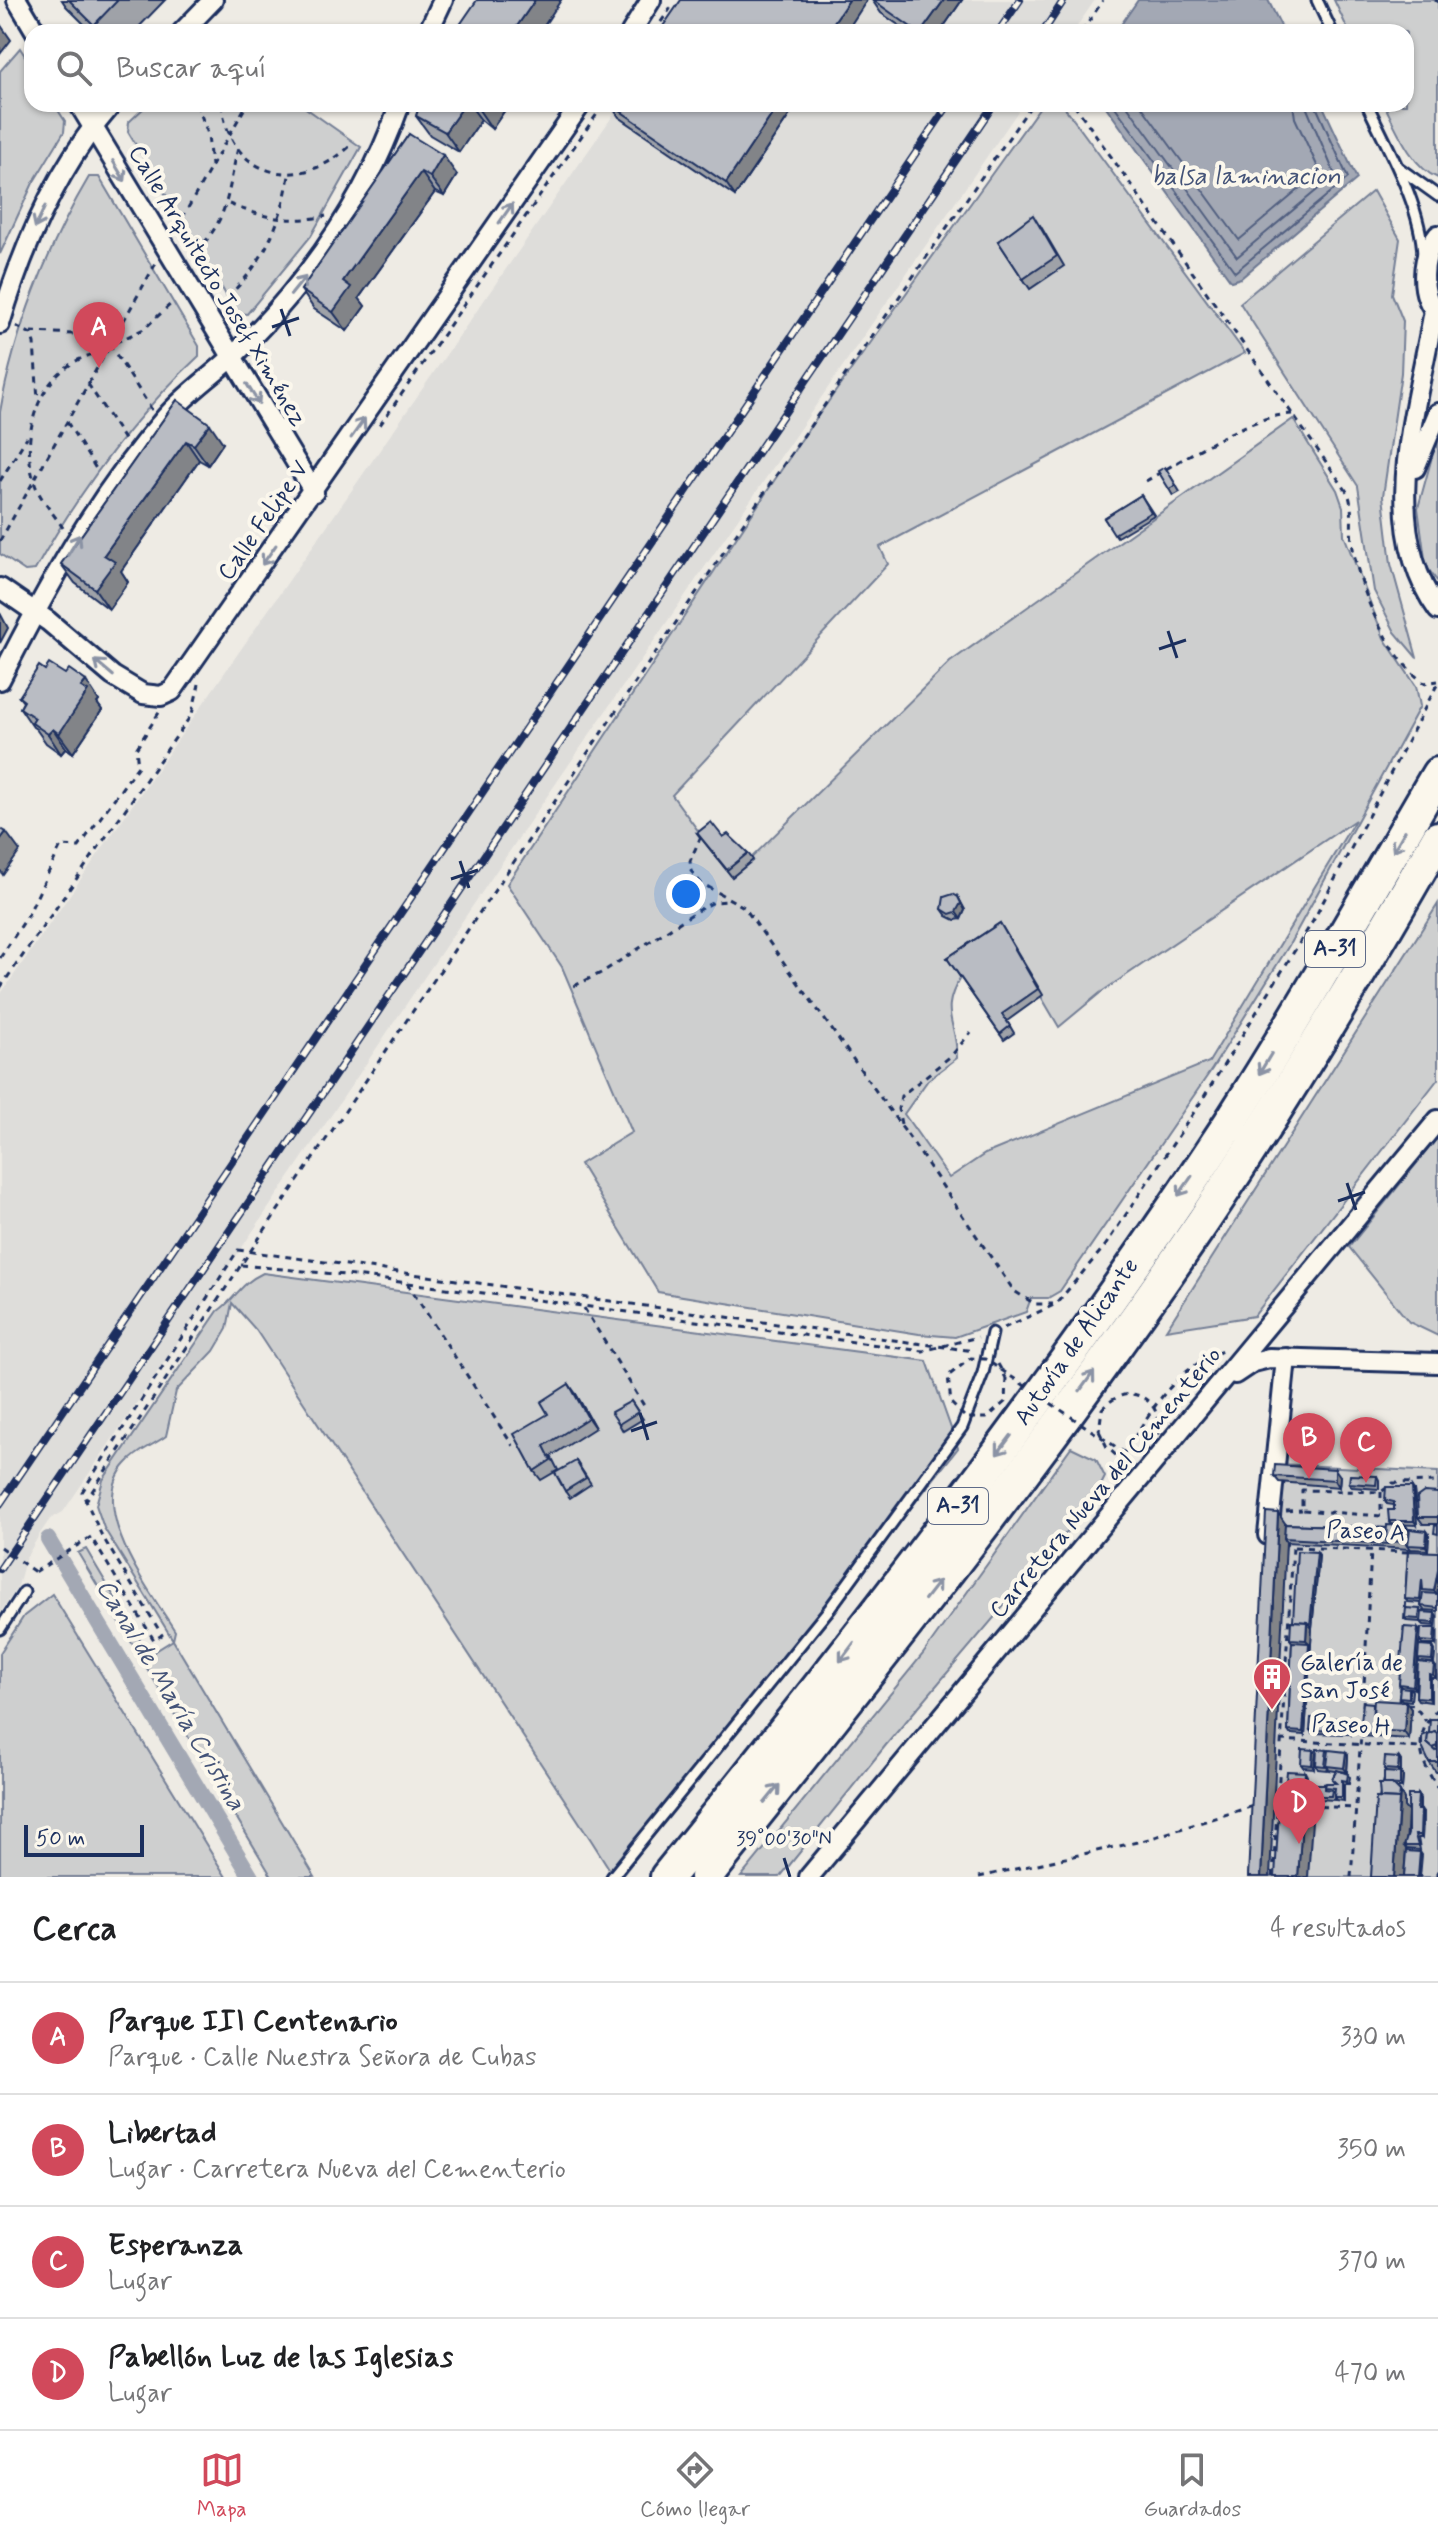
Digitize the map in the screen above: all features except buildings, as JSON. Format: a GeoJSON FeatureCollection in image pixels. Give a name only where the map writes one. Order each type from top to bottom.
{"type":"FeatureCollection","features":[{"type":"Feature","properties":{"kind":"highway","name":"Autovía de Alicante"},"geometry":{"type":"LineString","coordinates":[[667,1877],[839,1664],[1035,1404],[1230,1122],[1438,774]]}},
{"type":"Feature","properties":{"kind":"highway","name":"Autovía de Alicante"},"geometry":{"type":"LineString","coordinates":[[706,1877],[849,1698],[1056,1425],[1203,1221],[1345,1003],[1438,838]]}},
{"type":"Feature","properties":{"kind":"highway"},"geometry":{"type":"LineString","coordinates":[[1345,1003],[1384,957],[1438,873]]}},
{"type":"Feature","properties":{"kind":"street"},"geometry":{"type":"LineString","coordinates":[[17,0],[31,24]]}},
{"type":"Feature","properties":{"kind":"street"},"geometry":{"type":"LineString","coordinates":[[190,24],[213,0]]}},
{"type":"Feature","properties":{"kind":"street"},"geometry":{"type":"LineString","coordinates":[[432,24],[443,0]]}},
{"type":"Feature","properties":{"kind":"street"},"geometry":{"type":"LineString","coordinates":[[636,24],[651,0]]}},
{"type":"Feature","properties":{"kind":"street","name":"Calle Arquitecto Josef Ximénez"},"geometry":{"type":"LineString","coordinates":[[84,112],[230,359],[314,492]]}},
{"type":"Feature","properties":{"kind":"street"},"geometry":{"type":"LineString","coordinates":[[1,322],[17,266],[47,204],[106,112]]}},
{"type":"Feature","properties":{"kind":"street"},"geometry":{"type":"LineString","coordinates":[[0,680],[35,612],[121,472],[168,414],[230,359],[298,289],[343,225],[389,136],[397,112]]}},
{"type":"Feature","properties":{"kind":"street","name":"Calle Felipe V"},"geometry":{"type":"LineString","coordinates":[[172,691],[314,492],[576,112]]}},
{"type":"Feature","properties":{"kind":"street"},"geometry":{"type":"LineString","coordinates":[[1438,235],[1432,243],[1424,271],[1436,312],[1416,407],[1405,507],[1408,549],[1416,574],[1438,610]]}},
{"type":"Feature","properties":{"kind":"street"},"geometry":{"type":"LineString","coordinates":[[1408,485],[1438,413]]}},
{"type":"Feature","properties":{"kind":"street"},"geometry":{"type":"LineString","coordinates":[[0,588],[35,612],[113,676],[143,694],[161,696],[172,691]]}},
{"type":"Feature","properties":{"kind":"street","name":"Carretera Nueva del Cementerio"},"geometry":{"type":"LineString","coordinates":[[809,1877],[1438,1120]]}},
{"type":"Feature","properties":{"kind":"street"},"geometry":{"type":"LineString","coordinates":[[1267,1547],[1270,1486],[1286,1358]]}},
{"type":"Feature","properties":{"kind":"street"},"geometry":{"type":"LineString","coordinates":[[1225,1378],[1253,1362],[1286,1358],[1438,1363]]}},
{"type":"Feature","properties":{"kind":"lane"},"geometry":{"type":"LineString","coordinates":[[1317,0],[1328,24]]}},
{"type":"Feature","properties":{"kind":"lane"},"geometry":{"type":"LineString","coordinates":[[1371,112],[1396,163],[1419,228],[1424,271]]}},
{"type":"Feature","properties":{"kind":"lane"},"geometry":{"type":"LineString","coordinates":[[1396,163],[1438,196]]}},
{"type":"Feature","properties":{"kind":"lane"},"geometry":{"type":"LineString","coordinates":[[612,1877],[830,1608],[962,1427],[983,1373],[992,1333]]}},
{"type":"Feature","properties":{"kind":"lane"},"geometry":{"type":"LineString","coordinates":[[0,1629],[24,1592]]}},
{"type":"Feature","properties":{"kind":"path"},"geometry":{"type":"LineString","coordinates":[[1087,24],[1103,0]]}},
{"type":"Feature","properties":{"kind":"path"},"geometry":{"type":"LineString","coordinates":[[200,112],[208,134],[211,167]]}},
{"type":"Feature","properties":{"kind":"path"},"geometry":{"type":"LineString","coordinates":[[224,112],[229,136],[238,148],[266,169],[290,175],[324,168],[353,143]]}},
{"type":"Feature","properties":{"kind":"path"},"geometry":{"type":"LineString","coordinates":[[0,541],[242,112]]}},
{"type":"Feature","properties":{"kind":"path"},"geometry":{"type":"LineString","coordinates":[[377,429],[598,112]]}},
{"type":"Feature","properties":{"kind":"path"},"geometry":{"type":"LineString","coordinates":[[85,1502],[249,1252],[1027,112]]}},
{"type":"Feature","properties":{"kind":"path"},"geometry":{"type":"LineString","coordinates":[[1080,112],[1296,414],[1348,493],[1353,547],[1385,635],[1412,674],[1424,683],[1438,682]]}},
{"type":"Feature","properties":{"kind":"path"},"geometry":{"type":"LineString","coordinates":[[196,252],[208,240],[229,204],[238,148]]}},
{"type":"Feature","properties":{"kind":"path"},"geometry":{"type":"LineString","coordinates":[[227,297],[264,253],[279,220],[290,175]]}},
{"type":"Feature","properties":{"kind":"path"},"geometry":{"type":"LineString","coordinates":[[229,204],[279,220],[328,215],[343,225]]}},
{"type":"Feature","properties":{"kind":"path"},"geometry":{"type":"LineString","coordinates":[[110,345],[144,329],[174,301]]}},
{"type":"Feature","properties":{"kind":"path"},"geometry":{"type":"LineString","coordinates":[[1,322],[27,331],[75,334],[125,318]]}},
{"type":"Feature","properties":{"kind":"path"},"geometry":{"type":"LineString","coordinates":[[27,331],[34,343],[37,403],[27,446],[34,481],[63,528]]}},
{"type":"Feature","properties":{"kind":"path"},"geometry":{"type":"LineString","coordinates":[[110,345],[152,410]]}},
{"type":"Feature","properties":{"kind":"path"},"geometry":{"type":"LineString","coordinates":[[37,403],[65,369],[94,353],[106,352]]}},
{"type":"Feature","properties":{"kind":"path"},"geometry":{"type":"LineString","coordinates":[[88,384],[125,441]]}},
{"type":"Feature","properties":{"kind":"path"},"geometry":{"type":"LineString","coordinates":[[1146,481],[1216,442],[1280,414],[1296,414]]}},
{"type":"Feature","properties":{"kind":"path"},"geometry":{"type":"LineString","coordinates":[[67,422],[98,472]]}},
{"type":"Feature","properties":{"kind":"path"},"geometry":{"type":"LineString","coordinates":[[0,481],[30,432]]}},
{"type":"Feature","properties":{"kind":"path"},"geometry":{"type":"LineString","coordinates":[[241,1265],[407,1283],[923,1351],[992,1333],[1056,1304],[1113,1234],[1202,1100],[1313,921],[1438,682]]}},
{"type":"Feature","properties":{"kind":"path"},"geometry":{"type":"LineString","coordinates":[[0,988],[192,714],[199,683]]}},
{"type":"Feature","properties":{"kind":"path"},"geometry":{"type":"LineString","coordinates":[[0,958],[27,917],[61,846],[79,847],[138,766],[136,749],[172,691]]}},
{"type":"Feature","properties":{"kind":"path"},"geometry":{"type":"LineString","coordinates":[[701,836],[690,861],[691,871],[701,883],[744,907],[906,1133],[1014,1291],[1035,1304],[1056,1304]]}},
{"type":"Feature","properties":{"kind":"path"},"geometry":{"type":"LineString","coordinates":[[574,986],[601,973],[714,902],[730,901],[744,907]]}},
{"type":"Feature","properties":{"kind":"path"},"geometry":{"type":"LineString","coordinates":[[906,1133],[899,1120],[901,1096],[952,1055],[971,1032]]}},
{"type":"Feature","properties":{"kind":"path"},"geometry":{"type":"LineString","coordinates":[[0,1547],[35,1572],[91,1537],[154,1640],[162,1635],[101,1534],[82,1492],[238,1250],[943,1345]]}},
{"type":"Feature","properties":{"kind":"path"},"geometry":{"type":"LineString","coordinates":[[407,1283],[513,1446]]}},
{"type":"Feature","properties":{"kind":"path"},"geometry":{"type":"LineString","coordinates":[[584,1308],[646,1409]]}},
{"type":"Feature","properties":{"kind":"path"},"geometry":{"type":"LineString","coordinates":[[1006,1378],[1005,1402],[987,1418],[966,1418],[951,1403],[948,1376],[971,1358],[985,1359],[1128,1455],[1148,1450],[1156,1441],[1160,1423],[1151,1403],[1135,1394],[1120,1396],[1102,1409],[1099,1431],[1107,1447],[1121,1460],[1162,1394],[1193,1363],[1222,1350],[1239,1361]]}},
{"type":"Feature","properties":{"kind":"path"},"geometry":{"type":"LineString","coordinates":[[1302,1510],[1302,1490],[1381,1492],[1393,1483],[1438,1482]]}},
{"type":"Feature","properties":{"kind":"path"},"geometry":{"type":"LineString","coordinates":[[1285,1512],[1302,1510],[1381,1516],[1381,1492]]}},
{"type":"Feature","properties":{"kind":"path"},"geometry":{"type":"LineString","coordinates":[[1273,1877],[1293,1547],[1286,1544]]}},
{"type":"Feature","properties":{"kind":"path","name":"Paseo A"},"geometry":{"type":"LineString","coordinates":[[1293,1547],[1423,1553]]}},
{"type":"Feature","properties":{"kind":"path"},"geometry":{"type":"LineString","coordinates":[[1362,1715],[1371,1550]]}},
{"type":"Feature","properties":{"kind":"path"},"geometry":{"type":"LineString","coordinates":[[1402,1658],[1407,1582]]}},
{"type":"Feature","properties":{"kind":"path"},"geometry":{"type":"LineString","coordinates":[[1401,1673],[1399,1703],[1414,1705],[1426,1721]]}},
{"type":"Feature","properties":{"kind":"path"},"geometry":{"type":"LineString","coordinates":[[1438,1709],[1426,1721],[1420,1748],[1421,1761],[1438,1788]]}},
{"type":"Feature","properties":{"kind":"path"},"geometry":{"type":"LineString","coordinates":[[1351,1877],[1361,1730]]}},
{"type":"Feature","properties":{"kind":"path","name":"Paseo H"},"geometry":{"type":"LineString","coordinates":[[1280,1740],[1420,1748]]}},
{"type":"Feature","properties":{"kind":"path"},"geometry":{"type":"LineString","coordinates":[[979,1877],[1142,1841],[1253,1806]]}},
{"type":"Feature","properties":{"kind":"path"},"geometry":{"type":"LineString","coordinates":[[1309,1806],[1356,1808]]}},
{"type":"Feature","properties":{"kind":"path"},"geometry":{"type":"LineString","coordinates":[[1438,1869],[1438,1877]]}},
{"type":"Feature","properties":{"kind":"shaded area"},"geometry":{"type":"Polygon","coordinates":[[[692,0],[1095,0],[1078,24],[676,24],[692,0]]]}},
{"type":"Feature","properties":{"kind":"shaded area"},"geometry":{"type":"Polygon","coordinates":[[[1334,0],[1438,0],[1438,178],[1413,157],[1388,112],[1414,112],[1414,24],[1345,24],[1334,0]]]}},
{"type":"Feature","properties":{"kind":"shaded area"},"geometry":{"type":"Polygon","coordinates":[[[20,48],[24,54],[24,112],[59,112],[65,121],[64,132],[33,183],[0,254],[0,71],[20,48]]]}},
{"type":"Feature","properties":{"kind":"shaded area"},"geometry":{"type":"Polygon","coordinates":[[[140,112],[311,112],[361,147],[311,236],[247,314],[237,313],[128,132],[129,122],[140,112]]]}},
{"type":"Feature","properties":{"kind":"shaded area"},"geometry":{"type":"Polygon","coordinates":[[[615,112],[1018,112],[526,827],[63,1512],[50,1519],[39,1535],[25,1560],[18,1586],[0,1613],[0,995],[615,112]]]}},
{"type":"Feature","properties":{"kind":"shaded area"},"geometry":{"type":"Polygon","coordinates":[[[1036,112],[1068,112],[1245,353],[880,547],[888,564],[672,795],[732,877],[950,662],[1293,419],[1337,490],[1343,507],[1344,535],[1384,638],[1416,686],[1420,706],[1288,947],[1212,1069],[1060,1291],[1048,1298],[1031,1298],[1026,1312],[955,1337],[919,1334],[658,1292],[580,1164],[632,1132],[562,967],[507,884],[805,434],[1036,112]],[[1355,820],[1100,993],[1059,1027],[1019,959],[961,976],[954,989],[950,1009],[957,1058],[928,1080],[904,1114],[949,1178],[985,1154],[1209,1062],[1355,820]]]}},
{"type":"Feature","properties":{"kind":"shaded area"},"geometry":{"type":"Polygon","coordinates":[[[89,177],[99,177],[199,346],[199,356],[151,404],[109,456],[35,570],[25,571],[0,554],[0,412],[14,351],[34,290],[89,177]]]}},
{"type":"Feature","properties":{"kind":"shaded area"},"geometry":{"type":"Polygon","coordinates":[[[1373,191],[1400,239],[1392,294],[1403,321],[1401,373],[1383,496],[1391,564],[1417,658],[1395,632],[1374,591],[1358,486],[1240,303],[1373,191]]]}},
{"type":"Feature","properties":{"kind":"shaded area"},"geometry":{"type":"Polygon","coordinates":[[[1438,435],[1438,582],[1426,566],[1418,508],[1438,435]]]}},
{"type":"Feature","properties":{"kind":"shaded area"},"geometry":{"type":"Polygon","coordinates":[[[1438,904],[1438,1079],[1254,1316],[1166,1330],[1438,904]]]}},
{"type":"Feature","properties":{"kind":"shaded area"},"geometry":{"type":"Polygon","coordinates":[[[1438,1137],[1438,1336],[1409,1322],[1349,1247],[1438,1137]]]}},
{"type":"Feature","properties":{"kind":"shaded area"},"geometry":{"type":"Polygon","coordinates":[[[263,1273],[927,1361],[958,1448],[621,1877],[605,1877],[610,1870],[591,1840],[256,1330],[232,1303],[227,1329],[214,1351],[176,1391],[166,1436],[130,1459],[115,1482],[113,1503],[117,1526],[138,1573],[175,1631],[173,1640],[104,1528],[96,1505],[103,1480],[218,1311],[248,1282],[263,1273]]]}},
{"type":"Feature","properties":{"kind":"shaded area"},"geometry":{"type":"Polygon","coordinates":[[[1071,1447],[1096,1459],[1105,1477],[1093,1501],[886,1745],[780,1877],[741,1877],[923,1654],[1071,1447]]]}},
{"type":"Feature","properties":{"kind":"shaded area"},"geometry":{"type":"Polygon","coordinates":[[[1279,1464],[1438,1472],[1438,1877],[1257,1877],[1279,1464]]]}},
{"type":"Feature","properties":{"kind":"shaded area"},"geometry":{"type":"Polygon","coordinates":[[[86,1549],[149,1655],[173,1640],[315,1877],[272,1877],[78,1553],[86,1549]]]}},
{"type":"Feature","properties":{"kind":"shaded area"},"geometry":{"type":"Polygon","coordinates":[[[52,1594],[226,1877],[0,1877],[0,1653],[24,1616],[52,1594]]]}},
{"type":"Feature","properties":{"kind":"water"},"geometry":{"type":"Polygon","coordinates":[[[1138,0],[1268,0],[1280,24],[1122,24],[1138,0]]]}},
{"type":"Feature","properties":{"kind":"water","name":"balsa laminacion"},"geometry":{"type":"Polygon","coordinates":[[[1110,112],[1326,112],[1357,179],[1241,278],[1231,281],[1110,112]]]}},
{"type":"Feature","properties":{"kind":"waterway","name":"Canal de María Cristina"},"geometry":{"type":"LineString","coordinates":[[48,1539],[251,1877]]}},
{"type":"Feature","properties":{"kind":"railway"},"geometry":{"type":"LineString","coordinates":[[1004,24],[1020,0]]}},
{"type":"Feature","properties":{"kind":"railway"},"geometry":{"type":"LineString","coordinates":[[1048,24],[1064,0]]}},
{"type":"Feature","properties":{"kind":"railway"},"geometry":{"type":"LineString","coordinates":[[0,1504],[944,112]]}},
{"type":"Feature","properties":{"kind":"railway"},"geometry":{"type":"LineString","coordinates":[[0,1569],[989,112]]}},
{"type":"Feature","properties":{"kind":"place","name":"Parque III Centenario"},"geometry":{"type":"Point","coordinates":[99,368]}},
{"type":"Feature","properties":{"kind":"place","name":"Libertad"},"geometry":{"type":"Point","coordinates":[1309,1479]}},
{"type":"Feature","properties":{"kind":"place","name":"Esperanza"},"geometry":{"type":"Point","coordinates":[1366,1483]}},
{"type":"Feature","properties":{"kind":"place","name":"Galería de San José"},"geometry":{"type":"Point","coordinates":[1272,1711]}},
{"type":"Feature","properties":{"kind":"place","name":"Pabellón Luz de las Iglesias"},"geometry":{"type":"Point","coordinates":[1299,1844]}}]}
